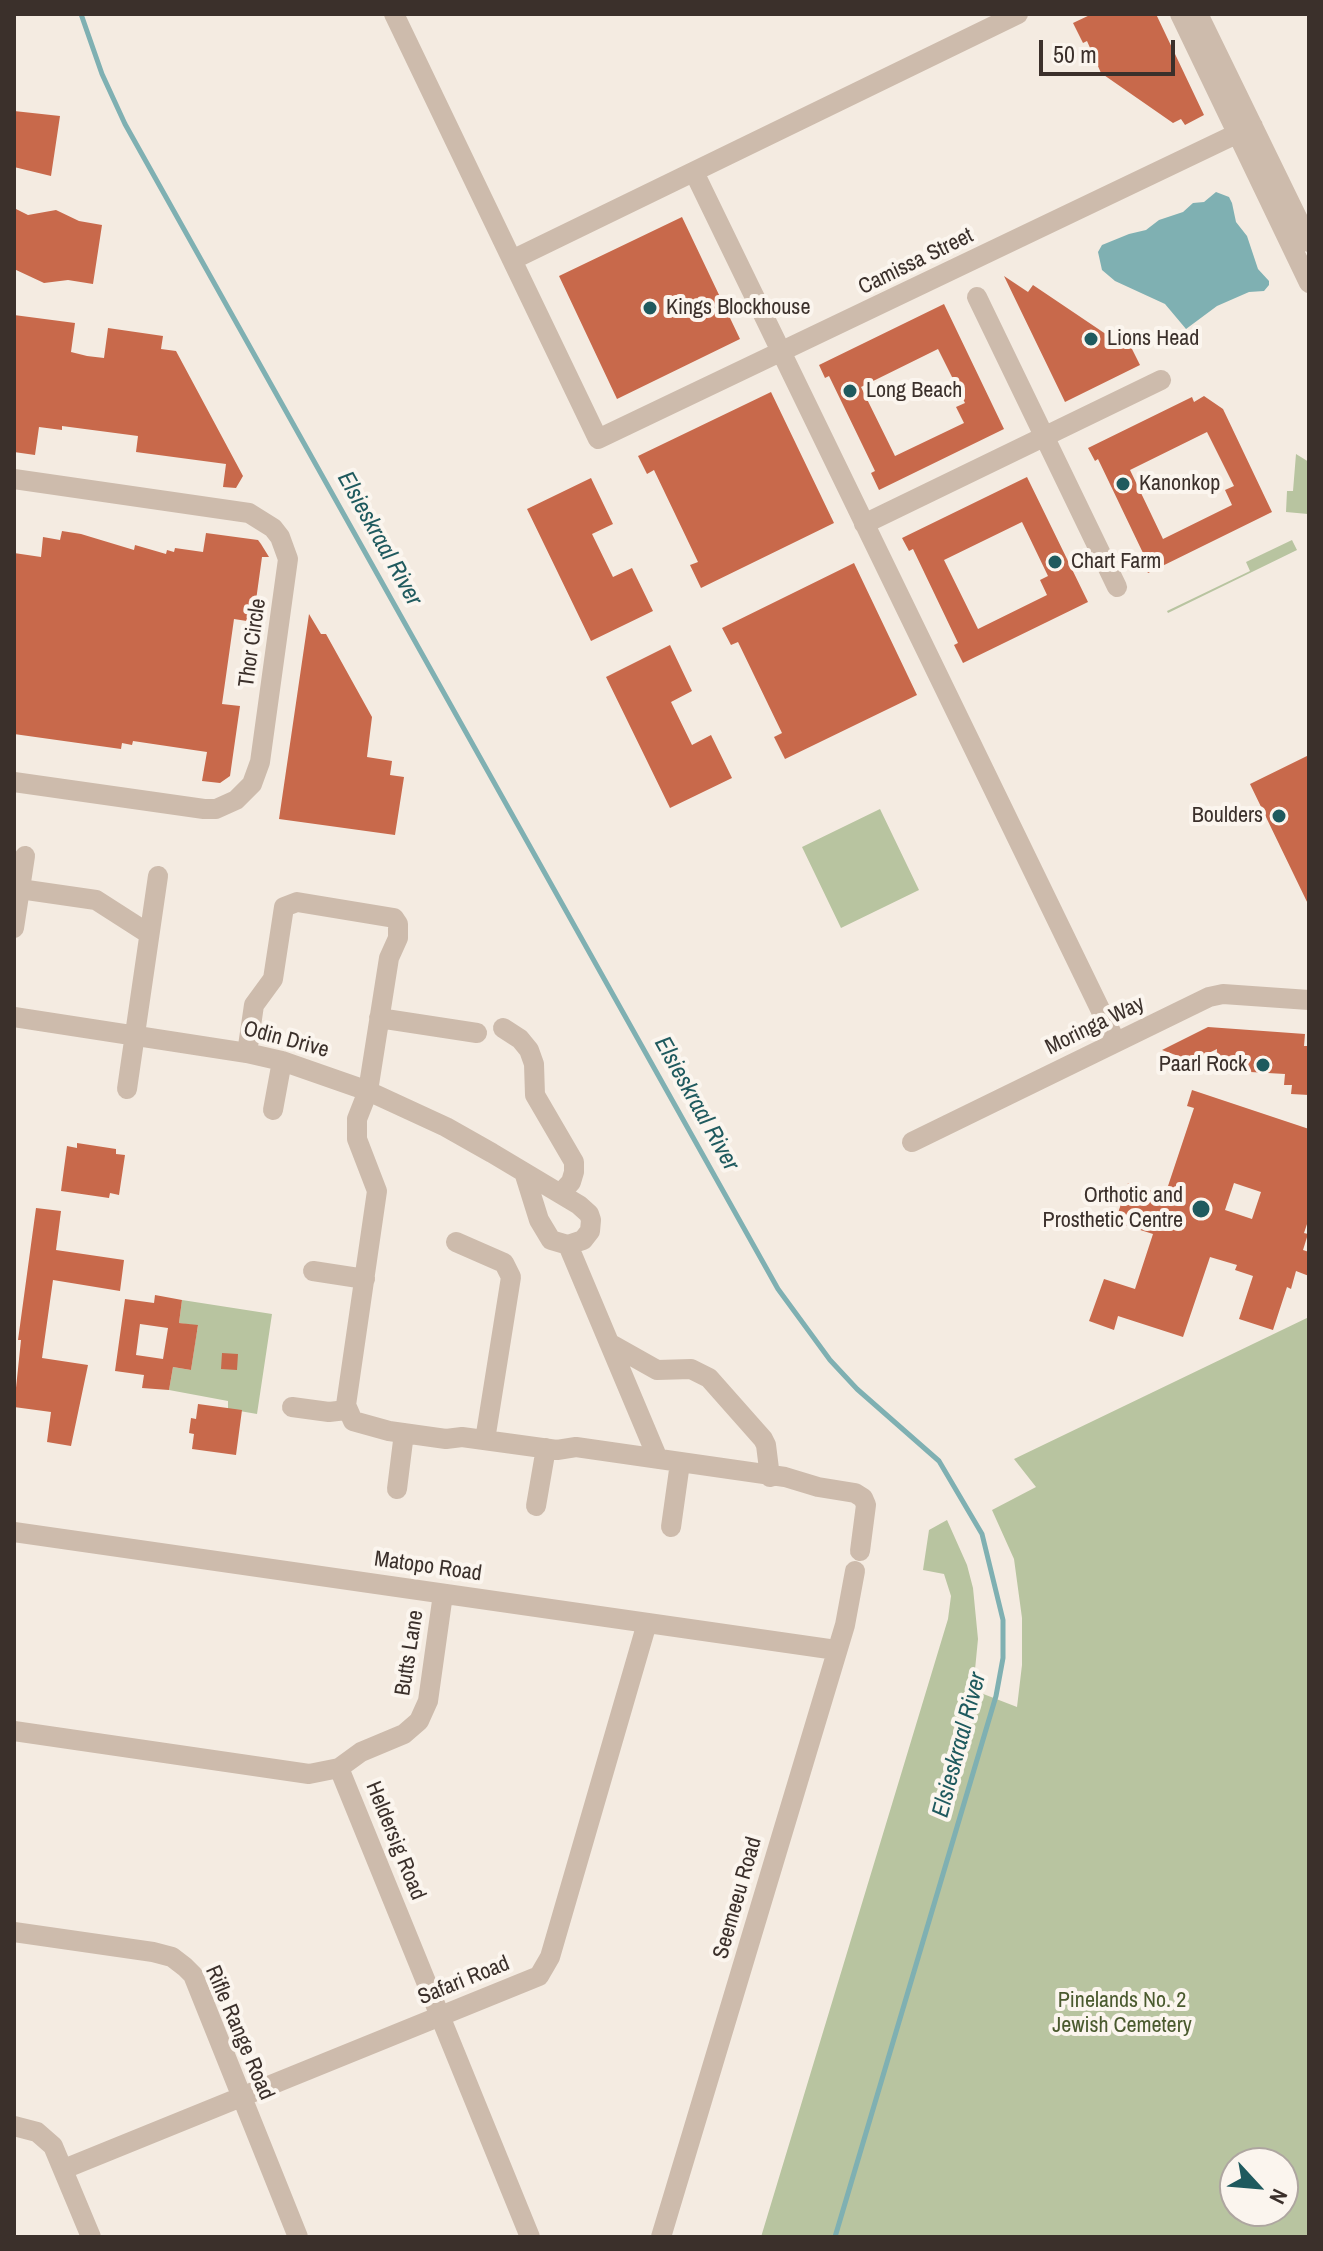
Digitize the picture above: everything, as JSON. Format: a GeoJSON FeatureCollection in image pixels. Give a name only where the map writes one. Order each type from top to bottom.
{"type":"FeatureCollection","features":[{"type":"Feature","properties":{"kind":"street"},"geometry":{"type":"LineString","coordinates":[[394,14],[512,260],[1018,14]]}},
{"type":"Feature","properties":{"kind":"street"},"geometry":{"type":"LineString","coordinates":[[1180,14],[1309,242]]}},
{"type":"Feature","properties":{"kind":"street"},"geometry":{"type":"LineString","coordinates":[[1198,14],[1309,283]]}},
{"type":"Feature","properties":{"kind":"street","name":"Camissa Street"},"geometry":{"type":"LineString","coordinates":[[512,260],[598,439],[781,354],[1245,129]]}},
{"type":"Feature","properties":{"kind":"street"},"geometry":{"type":"LineString","coordinates":[[694,172],[1116,1042]]}},
{"type":"Feature","properties":{"kind":"street"},"geometry":{"type":"LineString","coordinates":[[977,297],[1117,587]]}},
{"type":"Feature","properties":{"kind":"street"},"geometry":{"type":"LineString","coordinates":[[864,524],[1161,380]]}},
{"type":"Feature","properties":{"kind":"street","name":"Thor Circle"},"geometry":{"type":"LineString","coordinates":[[14,479],[249,513],[273,528],[288,559],[257,773],[245,793],[216,809],[204,809],[14,782]]}},
{"type":"Feature","properties":{"kind":"street"},"geometry":{"type":"LineString","coordinates":[[14,928],[25,856]]}},
{"type":"Feature","properties":{"kind":"street"},"geometry":{"type":"LineString","coordinates":[[127,1089],[158,876]]}},
{"type":"Feature","properties":{"kind":"street"},"geometry":{"type":"LineString","coordinates":[[20,889],[96,900],[149,934]]}},
{"type":"Feature","properties":{"kind":"street"},"geometry":{"type":"LineString","coordinates":[[247,1053],[254,1005],[273,979],[282,913],[290,903],[387,916],[398,924],[398,938],[389,958],[368,1091],[357,1119],[357,1139],[377,1191],[346,1410],[358,1424],[446,1439],[462,1437],[546,1448],[576,1447],[785,1477],[859,1495],[866,1505],[860,1551]]}},
{"type":"Feature","properties":{"kind":"street","name":"Moringa Way"},"geometry":{"type":"LineString","coordinates":[[912,1142],[1217,995],[1309,1000]]}},
{"type":"Feature","properties":{"kind":"street","name":"Odin Drive"},"geometry":{"type":"LineString","coordinates":[[14,1017],[247,1053],[282,1061],[368,1091],[446,1127],[585,1208],[591,1220],[587,1236],[576,1244],[568,1245]]}},
{"type":"Feature","properties":{"kind":"street"},"geometry":{"type":"LineString","coordinates":[[379,1018],[477,1033]]}},
{"type":"Feature","properties":{"kind":"street"},"geometry":{"type":"LineString","coordinates":[[503,1028],[520,1039],[529,1050],[534,1064],[535,1095],[574,1162],[573,1177],[561,1193]]}},
{"type":"Feature","properties":{"kind":"street"},"geometry":{"type":"LineString","coordinates":[[273,1110],[282,1061]]}},
{"type":"Feature","properties":{"kind":"street"},"geometry":{"type":"LineString","coordinates":[[524,1172],[545,1231],[557,1244],[568,1245],[658,1459]]}},
{"type":"Feature","properties":{"kind":"street"},"geometry":{"type":"LineString","coordinates":[[456,1242],[504,1263],[511,1277],[485,1440]]}},
{"type":"Feature","properties":{"kind":"street"},"geometry":{"type":"LineString","coordinates":[[313,1271],[365,1279]]}},
{"type":"Feature","properties":{"kind":"street"},"geometry":{"type":"LineString","coordinates":[[609,1343],[657,1370]]}},
{"type":"Feature","properties":{"kind":"street"},"geometry":{"type":"LineString","coordinates":[[627,1385],[657,1370],[691,1369],[709,1378],[763,1439],[770,1477]]}},
{"type":"Feature","properties":{"kind":"street"},"geometry":{"type":"LineString","coordinates":[[292,1407],[329,1412],[346,1410]]}},
{"type":"Feature","properties":{"kind":"street"},"geometry":{"type":"LineString","coordinates":[[397,1489],[404,1433]]}},
{"type":"Feature","properties":{"kind":"street"},"geometry":{"type":"LineString","coordinates":[[536,1506],[546,1448]]}},
{"type":"Feature","properties":{"kind":"street"},"geometry":{"type":"LineString","coordinates":[[671,1527],[680,1463]]}},
{"type":"Feature","properties":{"kind":"street","name":"Matopo Road"},"geometry":{"type":"LineString","coordinates":[[14,1532],[836,1650]]}},
{"type":"Feature","properties":{"kind":"street","name":"Seemeeu Road"},"geometry":{"type":"LineString","coordinates":[[661,2237],[845,1625],[855,1571]]}},
{"type":"Feature","properties":{"kind":"street","name":"Butts Lane"},"geometry":{"type":"LineString","coordinates":[[339,1768],[361,1752],[404,1734],[424,1712],[443,1594]]}},
{"type":"Feature","properties":{"kind":"street","name":"Safari Road"},"geometry":{"type":"LineString","coordinates":[[64,2169],[533,1979],[547,1964],[647,1623]]}},
{"type":"Feature","properties":{"kind":"street","name":"Heldersig Road"},"geometry":{"type":"LineString","coordinates":[[14,1731],[309,1774],[339,1768],[530,2237]]}},
{"type":"Feature","properties":{"kind":"street","name":"Rifle Range Road"},"geometry":{"type":"LineString","coordinates":[[14,1932],[153,1952],[180,1961],[193,1975],[298,2237]]}},
{"type":"Feature","properties":{"kind":"street"},"geometry":{"type":"LineString","coordinates":[[14,2126],[37,2132],[47,2140],[64,2169],[91,2237]]}},
{"type":"Feature","properties":{"kind":"green space"},"geometry":{"type":"Polygon","coordinates":[[[1296,454],[1309,462],[1308,514],[1286,512],[1287,491],[1293,491],[1296,454]]]}},
{"type":"Feature","properties":{"kind":"green space"},"geometry":{"type":"Polygon","coordinates":[[[1292,540],[1297,550],[1168,613],[1250,571],[1246,562],[1292,540]]]}},
{"type":"Feature","properties":{"kind":"green space"},"geometry":{"type":"Polygon","coordinates":[[[880,809],[919,890],[841,928],[802,847],[880,809]]]}},
{"type":"Feature","properties":{"kind":"green space"},"geometry":{"type":"Polygon","coordinates":[[[182,1300],[272,1314],[257,1414],[228,1409],[228,1401],[169,1390],[173,1367],[191,1370],[198,1326],[179,1323],[182,1300]]]}},
{"type":"Feature","properties":{"kind":"green space","name":"Pinelands No. 2 Jewish Cemetery"},"geometry":{"type":"Polygon","coordinates":[[[1309,1317],[1309,2237],[761,2237],[948,1619],[951,1596],[944,1574],[923,1570],[929,1530],[947,1520],[967,1565],[973,1588],[978,1639],[973,1690],[1017,1707],[1022,1665],[1022,1618],[1014,1559],[992,1510],[1036,1487],[1014,1459],[1309,1317]]]}},
{"type":"Feature","properties":{"kind":"water"},"geometry":{"type":"Polygon","coordinates":[[[1216,192],[1229,197],[1236,222],[1247,236],[1258,269],[1269,285],[1264,291],[1249,292],[1217,306],[1186,329],[1165,304],[1115,281],[1102,270],[1098,252],[1102,245],[1146,230],[1159,220],[1183,212],[1193,203],[1204,202],[1216,192]]]}},
{"type":"Feature","properties":{"kind":"building"},"geometry":{"type":"Polygon","coordinates":[[[1092,14],[1156,14],[1204,115],[1185,125],[1181,119],[1173,123],[1101,73],[1087,41],[1083,43],[1073,23],[1092,14]]]}},
{"type":"Feature","properties":{"kind":"building"},"geometry":{"type":"Polygon","coordinates":[[[14,111],[60,116],[51,176],[14,167],[14,111]]]}},
{"type":"Feature","properties":{"kind":"building"},"geometry":{"type":"Polygon","coordinates":[[[14,208],[28,215],[56,210],[79,221],[102,225],[93,284],[68,280],[44,283],[14,269],[14,208]]]}},
{"type":"Feature","properties":{"kind":"building","name":"Kings Blockhouse"},"geometry":{"type":"Polygon","coordinates":[[[682,217],[740,339],[617,399],[559,276],[682,217]]]}},
{"type":"Feature","properties":{"kind":"building","name":"Lions Head"},"geometry":{"type":"Polygon","coordinates":[[[1004,276],[1028,292],[1033,285],[1128,349],[1131,347],[1140,365],[1065,402],[1004,276]]]}},
{"type":"Feature","properties":{"kind":"building","name":"Long Beach"},"geometry":{"type":"Polygon","coordinates":[[[944,304],[1004,429],[879,490],[871,473],[875,471],[829,376],[825,378],[819,365],[944,304]],[[938,349],[861,387],[895,456],[964,423],[956,407],[965,403],[938,349]]]}},
{"type":"Feature","properties":{"kind":"building"},"geometry":{"type":"Polygon","coordinates":[[[14,315],[75,323],[71,352],[87,356],[104,358],[108,328],[163,336],[161,349],[176,351],[243,476],[236,488],[223,487],[226,464],[136,452],[138,436],[62,426],[62,430],[39,427],[35,455],[14,452],[14,315]]]}},
{"type":"Feature","properties":{"kind":"building"},"geometry":{"type":"Polygon","coordinates":[[[771,392],[834,523],[701,588],[690,565],[698,562],[654,470],[647,474],[638,456],[771,392]]]}},
{"type":"Feature","properties":{"kind":"building","name":"Kanonkop"},"geometry":{"type":"Polygon","coordinates":[[[1204,396],[1223,409],[1272,512],[1148,573],[1139,555],[1143,553],[1098,459],[1095,461],[1088,448],[1192,397],[1194,402],[1204,396]],[[1207,432],[1130,470],[1163,539],[1232,505],[1225,490],[1234,486],[1207,432]]]}},
{"type":"Feature","properties":{"kind":"building","name":"Chart Farm"},"geometry":{"type":"Polygon","coordinates":[[[1027,477],[1088,602],[963,663],[954,645],[958,643],[913,549],[909,551],[902,538],[1027,477]],[[1022,522],[944,560],[978,629],[1047,595],[1040,580],[1048,576],[1022,522]]]}},
{"type":"Feature","properties":{"kind":"building"},"geometry":{"type":"Polygon","coordinates":[[[591,478],[613,524],[592,534],[613,577],[632,568],[653,611],[591,641],[527,509],[591,478]]]}},
{"type":"Feature","properties":{"kind":"building"},"geometry":{"type":"Polygon","coordinates":[[[62,531],[134,550],[135,545],[166,554],[167,550],[174,552],[175,548],[203,552],[206,533],[258,540],[261,544],[269,557],[262,557],[253,622],[234,619],[222,704],[240,706],[230,776],[220,783],[202,781],[207,752],[133,741],[132,745],[122,743],[121,749],[14,734],[14,553],[41,557],[43,537],[60,540],[62,531]]]}},
{"type":"Feature","properties":{"kind":"building"},"geometry":{"type":"Polygon","coordinates":[[[854,563],[917,695],[785,759],[774,737],[782,733],[738,642],[731,645],[722,628],[854,563]]]}},
{"type":"Feature","properties":{"kind":"building"},"geometry":{"type":"Polygon","coordinates":[[[309,614],[321,634],[326,634],[372,717],[367,757],[392,761],[390,775],[404,777],[395,835],[279,819],[309,614]]]}},
{"type":"Feature","properties":{"kind":"building"},"geometry":{"type":"Polygon","coordinates":[[[670,645],[692,691],[671,702],[692,745],[711,735],[732,778],[670,808],[606,677],[670,645]]]}},
{"type":"Feature","properties":{"kind":"building","name":"Boulders"},"geometry":{"type":"Polygon","coordinates":[[[1309,755],[1309,906],[1250,784],[1309,755]]]}},
{"type":"Feature","properties":{"kind":"building","name":"Paarl Rock"},"geometry":{"type":"Polygon","coordinates":[[[1208,1027],[1305,1034],[1304,1046],[1309,1046],[1309,1095],[1291,1094],[1292,1085],[1284,1085],[1285,1074],[1216,1070],[1217,1049],[1192,1061],[1162,1050],[1208,1027]]]}},
{"type":"Feature","properties":{"kind":"building"},"geometry":{"type":"Polygon","coordinates":[[[1192,1090],[1309,1129],[1309,1218],[1303,1250],[1309,1252],[1309,1276],[1296,1271],[1291,1289],[1287,1287],[1273,1330],[1239,1319],[1253,1276],[1235,1270],[1237,1265],[1210,1257],[1183,1337],[1118,1316],[1114,1330],[1089,1321],[1104,1279],[1135,1289],[1153,1234],[1115,1222],[1128,1183],[1165,1195],[1194,1108],[1187,1106],[1192,1090]],[[1234,1183],[1225,1210],[1252,1219],[1261,1192],[1234,1183]]]}},
{"type":"Feature","properties":{"kind":"building"},"geometry":{"type":"Polygon","coordinates":[[[77,1143],[116,1149],[116,1154],[125,1155],[119,1195],[110,1193],[109,1198],[61,1191],[67,1146],[77,1148],[77,1143]]]}},
{"type":"Feature","properties":{"kind":"building"},"geometry":{"type":"Polygon","coordinates":[[[36,1208],[61,1211],[56,1250],[124,1260],[120,1291],[53,1280],[42,1358],[88,1365],[71,1446],[47,1442],[51,1412],[14,1407],[21,1340],[18,1340],[36,1208]]]}},
{"type":"Feature","properties":{"kind":"building"},"geometry":{"type":"Polygon","coordinates":[[[155,1295],[182,1300],[179,1323],[198,1325],[191,1370],[173,1367],[169,1390],[142,1388],[144,1375],[115,1371],[125,1299],[154,1303],[155,1295]],[[140,1324],[136,1355],[163,1359],[168,1328],[140,1324]]]}},
{"type":"Feature","properties":{"kind":"building"},"geometry":{"type":"Polygon","coordinates":[[[222,1353],[238,1354],[237,1370],[221,1369],[222,1353]]]}},
{"type":"Feature","properties":{"kind":"building"},"geometry":{"type":"Polygon","coordinates":[[[198,1404],[242,1410],[236,1455],[192,1449],[194,1434],[189,1433],[191,1418],[196,1419],[198,1404]]]}},
{"type":"Feature","properties":{"kind":"waterway","name":"Elsieskraal River"},"geometry":{"type":"LineString","coordinates":[[81,14],[102,74],[125,124],[778,1289],[830,1360],[857,1389],[939,1461],[982,1534],[1003,1620],[1003,1658],[996,1696],[835,2237]]}},
{"type":"Feature","properties":{"kind":"place","name":"Kings Blockhouse"},"geometry":{"type":"Point","coordinates":[650,308]}},
{"type":"Feature","properties":{"kind":"place","name":"Lions Head"},"geometry":{"type":"Point","coordinates":[1091,339]}},
{"type":"Feature","properties":{"kind":"place","name":"Long Beach"},"geometry":{"type":"Point","coordinates":[850,391]}},
{"type":"Feature","properties":{"kind":"place","name":"Kanonkop"},"geometry":{"type":"Point","coordinates":[1123,484]}},
{"type":"Feature","properties":{"kind":"place","name":"Chart Farm"},"geometry":{"type":"Point","coordinates":[1055,562]}},
{"type":"Feature","properties":{"kind":"place","name":"Boulders"},"geometry":{"type":"Point","coordinates":[1279,816]}},
{"type":"Feature","properties":{"kind":"place","name":"Paarl Rock"},"geometry":{"type":"Point","coordinates":[1263,1065]}},
{"type":"Feature","properties":{"kind":"place","name":"Orthotic and Prosthetic Centre"},"geometry":{"type":"Point","coordinates":[1201,1209]}}]}
